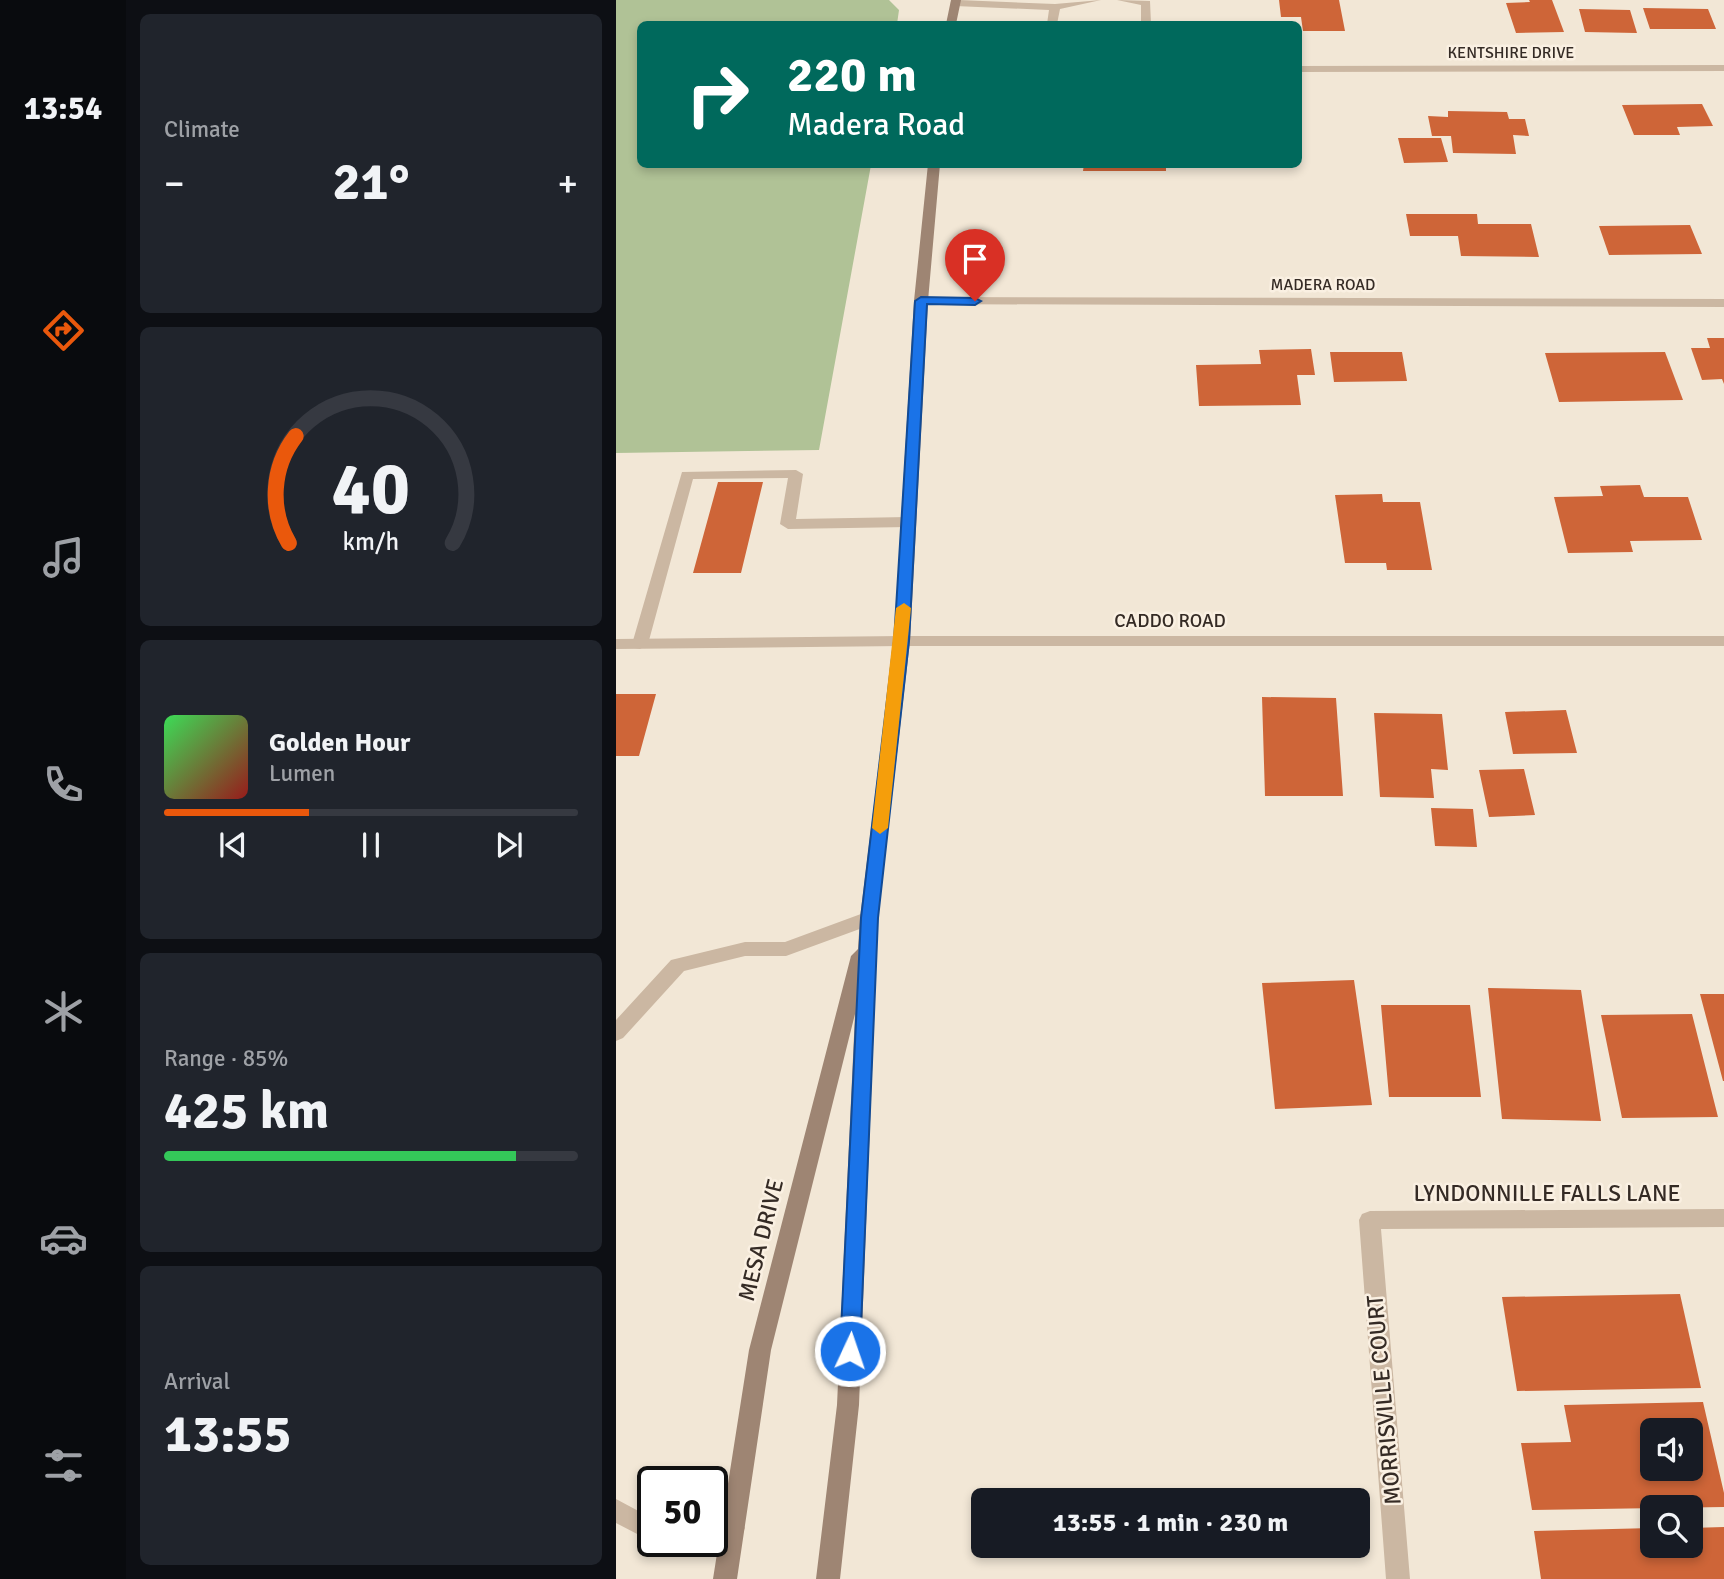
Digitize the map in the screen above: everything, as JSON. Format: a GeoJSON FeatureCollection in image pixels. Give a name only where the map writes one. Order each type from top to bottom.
{"type":"FeatureCollection","features":[{"type":"Feature","properties":{"kind":"main road"},"geometry":{"type":"LineString","coordinates":[[952,21],[956,1]]}},
{"type":"Feature","properties":{"kind":"main road","name":"MESA DRIVE"},"geometry":{"type":"LineString","coordinates":[[828,1579],[848,1405],[869,918],[902,641],[921,301],[934,168]]}},
{"type":"Feature","properties":{"kind":"main road","name":"MESA DRIVE"},"geometry":{"type":"LineString","coordinates":[[728,1500],[760,1350],[869,918]]}},
{"type":"Feature","properties":{"kind":"main road","name":"MESA DRIVE"},"geometry":{"type":"LineString","coordinates":[[724,1557],[725,1579]]}},
{"type":"Feature","properties":{"kind":"street"},"geometry":{"type":"LineString","coordinates":[[956,1],[1055,7],[1096,0]]}},
{"type":"Feature","properties":{"kind":"street"},"geometry":{"type":"LineString","coordinates":[[1122,0],[1146,3],[1146,21]]}},
{"type":"Feature","properties":{"kind":"street"},"geometry":{"type":"LineString","coordinates":[[1053,21],[1055,7]]}},
{"type":"Feature","properties":{"kind":"street","name":"KENTSHIRE DRIVE"},"geometry":{"type":"LineString","coordinates":[[1302,69],[1724,68]]}},
{"type":"Feature","properties":{"kind":"street","name":"MADERA ROAD"},"geometry":{"type":"LineString","coordinates":[[921,301],[1724,303]]}},
{"type":"Feature","properties":{"kind":"street"},"geometry":{"type":"LineString","coordinates":[[640,644],[687,475],[796,474],[788,524],[908,522]]}},
{"type":"Feature","properties":{"kind":"street","name":"CADDO ROAD"},"geometry":{"type":"LineString","coordinates":[[616,645],[902,641],[1724,641]]}},
{"type":"Feature","properties":{"kind":"street"},"geometry":{"type":"LineString","coordinates":[[616,1033],[677,965],[745,949],[786,949],[869,918]]}},
{"type":"Feature","properties":{"kind":"street","name":"LYNDONNILLE FALLS LANE"},"geometry":{"type":"LineString","coordinates":[[1370,1220],[1724,1218]]}},
{"type":"Feature","properties":{"kind":"street","name":"MORRISVILLE COURT"},"geometry":{"type":"LineString","coordinates":[[1370,1220],[1398,1579]]}},
{"type":"Feature","properties":{"kind":"street"},"geometry":{"type":"LineString","coordinates":[[616,1510],[637,1523]]}},
{"type":"Feature","properties":{"kind":"green space"},"geometry":{"type":"Polygon","coordinates":[[[616,0],[889,0],[899,10],[897,21],[637,21],[637,168],[870,168],[819,450],[616,453],[616,0]]]}},
{"type":"Feature","properties":{"kind":"building"},"geometry":{"type":"Polygon","coordinates":[[[1279,0],[1339,0],[1345,31],[1303,31],[1301,17],[1281,17],[1279,0]]]}},
{"type":"Feature","properties":{"kind":"building"},"geometry":{"type":"Polygon","coordinates":[[[1529,0],[1552,0],[1564,32],[1516,33],[1506,3],[1530,2],[1529,0]]]}},
{"type":"Feature","properties":{"kind":"building"},"geometry":{"type":"Polygon","coordinates":[[[1643,8],[1708,9],[1716,29],[1650,29],[1643,8]]]}},
{"type":"Feature","properties":{"kind":"building"},"geometry":{"type":"Polygon","coordinates":[[[1579,9],[1630,10],[1637,33],[1585,32],[1579,9]]]}},
{"type":"Feature","properties":{"kind":"building"},"geometry":{"type":"Polygon","coordinates":[[[1702,104],[1713,126],[1677,127],[1680,135],[1634,135],[1622,105],[1702,104]]]}},
{"type":"Feature","properties":{"kind":"building"},"geometry":{"type":"Polygon","coordinates":[[[1448,111],[1507,112],[1509,119],[1525,119],[1529,136],[1513,135],[1516,154],[1453,153],[1451,136],[1432,136],[1428,116],[1448,117],[1448,111]]]}},
{"type":"Feature","properties":{"kind":"building"},"geometry":{"type":"Polygon","coordinates":[[[1398,138],[1441,138],[1448,162],[1404,163],[1398,138]]]}},
{"type":"Feature","properties":{"kind":"building"},"geometry":{"type":"Polygon","coordinates":[[[1083,168],[1166,168],[1166,171],[1083,171],[1083,168]]]}},
{"type":"Feature","properties":{"kind":"building"},"geometry":{"type":"Polygon","coordinates":[[[1406,214],[1477,214],[1478,224],[1531,224],[1539,257],[1461,256],[1458,236],[1410,236],[1406,214]]]}},
{"type":"Feature","properties":{"kind":"building"},"geometry":{"type":"Polygon","coordinates":[[[1690,225],[1702,254],[1609,255],[1599,226],[1690,225]]]}},
{"type":"Feature","properties":{"kind":"building"},"geometry":{"type":"Polygon","coordinates":[[[1707,338],[1724,338],[1724,384],[1722,379],[1702,380],[1691,348],[1710,348],[1707,338]]]}},
{"type":"Feature","properties":{"kind":"building"},"geometry":{"type":"Polygon","coordinates":[[[1311,349],[1315,375],[1297,375],[1301,405],[1199,406],[1196,365],[1261,364],[1259,350],[1311,349]]]}},
{"type":"Feature","properties":{"kind":"building"},"geometry":{"type":"Polygon","coordinates":[[[1330,352],[1402,352],[1407,381],[1334,382],[1330,352]]]}},
{"type":"Feature","properties":{"kind":"building"},"geometry":{"type":"Polygon","coordinates":[[[1665,352],[1683,400],[1559,402],[1545,353],[1665,352]]]}},
{"type":"Feature","properties":{"kind":"building"},"geometry":{"type":"Polygon","coordinates":[[[718,482],[763,482],[741,573],[693,573],[718,482]]]}},
{"type":"Feature","properties":{"kind":"building"},"geometry":{"type":"Polygon","coordinates":[[[1640,485],[1644,497],[1688,497],[1702,540],[1630,541],[1633,552],[1568,553],[1554,497],[1603,496],[1600,486],[1640,485]]]}},
{"type":"Feature","properties":{"kind":"building"},"geometry":{"type":"Polygon","coordinates":[[[1382,494],[1383,502],[1420,502],[1432,570],[1387,570],[1386,563],[1345,563],[1335,495],[1382,494]]]}},
{"type":"Feature","properties":{"kind":"building"},"geometry":{"type":"Polygon","coordinates":[[[616,694],[656,694],[639,756],[616,756],[616,694]]]}},
{"type":"Feature","properties":{"kind":"building"},"geometry":{"type":"Polygon","coordinates":[[[1262,697],[1336,698],[1343,796],[1265,796],[1262,697]]]}},
{"type":"Feature","properties":{"kind":"building"},"geometry":{"type":"Polygon","coordinates":[[[1566,710],[1577,753],[1513,754],[1505,712],[1566,710]]]}},
{"type":"Feature","properties":{"kind":"building"},"geometry":{"type":"Polygon","coordinates":[[[1374,713],[1442,714],[1448,770],[1431,769],[1434,798],[1380,797],[1374,713]]]}},
{"type":"Feature","properties":{"kind":"building"},"geometry":{"type":"Polygon","coordinates":[[[1524,769],[1535,815],[1489,817],[1479,770],[1524,769]]]}},
{"type":"Feature","properties":{"kind":"building"},"geometry":{"type":"Polygon","coordinates":[[[1431,808],[1473,809],[1477,847],[1435,846],[1431,808]]]}},
{"type":"Feature","properties":{"kind":"building"},"geometry":{"type":"Polygon","coordinates":[[[1354,980],[1372,1105],[1275,1109],[1262,983],[1354,980]]]}},
{"type":"Feature","properties":{"kind":"building"},"geometry":{"type":"Polygon","coordinates":[[[1488,988],[1581,990],[1601,1121],[1502,1119],[1488,988]]]}},
{"type":"Feature","properties":{"kind":"building"},"geometry":{"type":"Polygon","coordinates":[[[1700,994],[1724,994],[1724,1081],[1723,1081],[1700,994]]]}},
{"type":"Feature","properties":{"kind":"building"},"geometry":{"type":"Polygon","coordinates":[[[1381,1005],[1470,1005],[1481,1097],[1389,1097],[1381,1005]]]}},
{"type":"Feature","properties":{"kind":"building"},"geometry":{"type":"Polygon","coordinates":[[[1692,1014],[1718,1117],[1622,1118],[1601,1015],[1692,1014]]]}},
{"type":"Feature","properties":{"kind":"building"},"geometry":{"type":"Polygon","coordinates":[[[1680,1294],[1701,1388],[1517,1391],[1502,1297],[1680,1294]]]}},
{"type":"Feature","properties":{"kind":"building"},"geometry":{"type":"Polygon","coordinates":[[[1703,1402],[1724,1493],[1724,1507],[1703,1507],[1703,1495],[1640,1495],[1640,1508],[1532,1510],[1521,1443],[1571,1442],[1564,1405],[1703,1402]]]}},
{"type":"Feature","properties":{"kind":"building"},"geometry":{"type":"Polygon","coordinates":[[[1724,1527],[1724,1579],[1541,1579],[1534,1531],[1640,1528],[1640,1558],[1703,1558],[1703,1528],[1724,1527]]]}},
{"type":"Feature","properties":{"kind":"slow traffic"},"geometry":{"type":"LineString","coordinates":[[880,828],[904,608]]}},
{"type":"Feature","properties":{"kind":"route"},"geometry":{"type":"LineString","coordinates":[[850,1351],[869,918],[902,641],[921,301],[975,301]]}}]}
